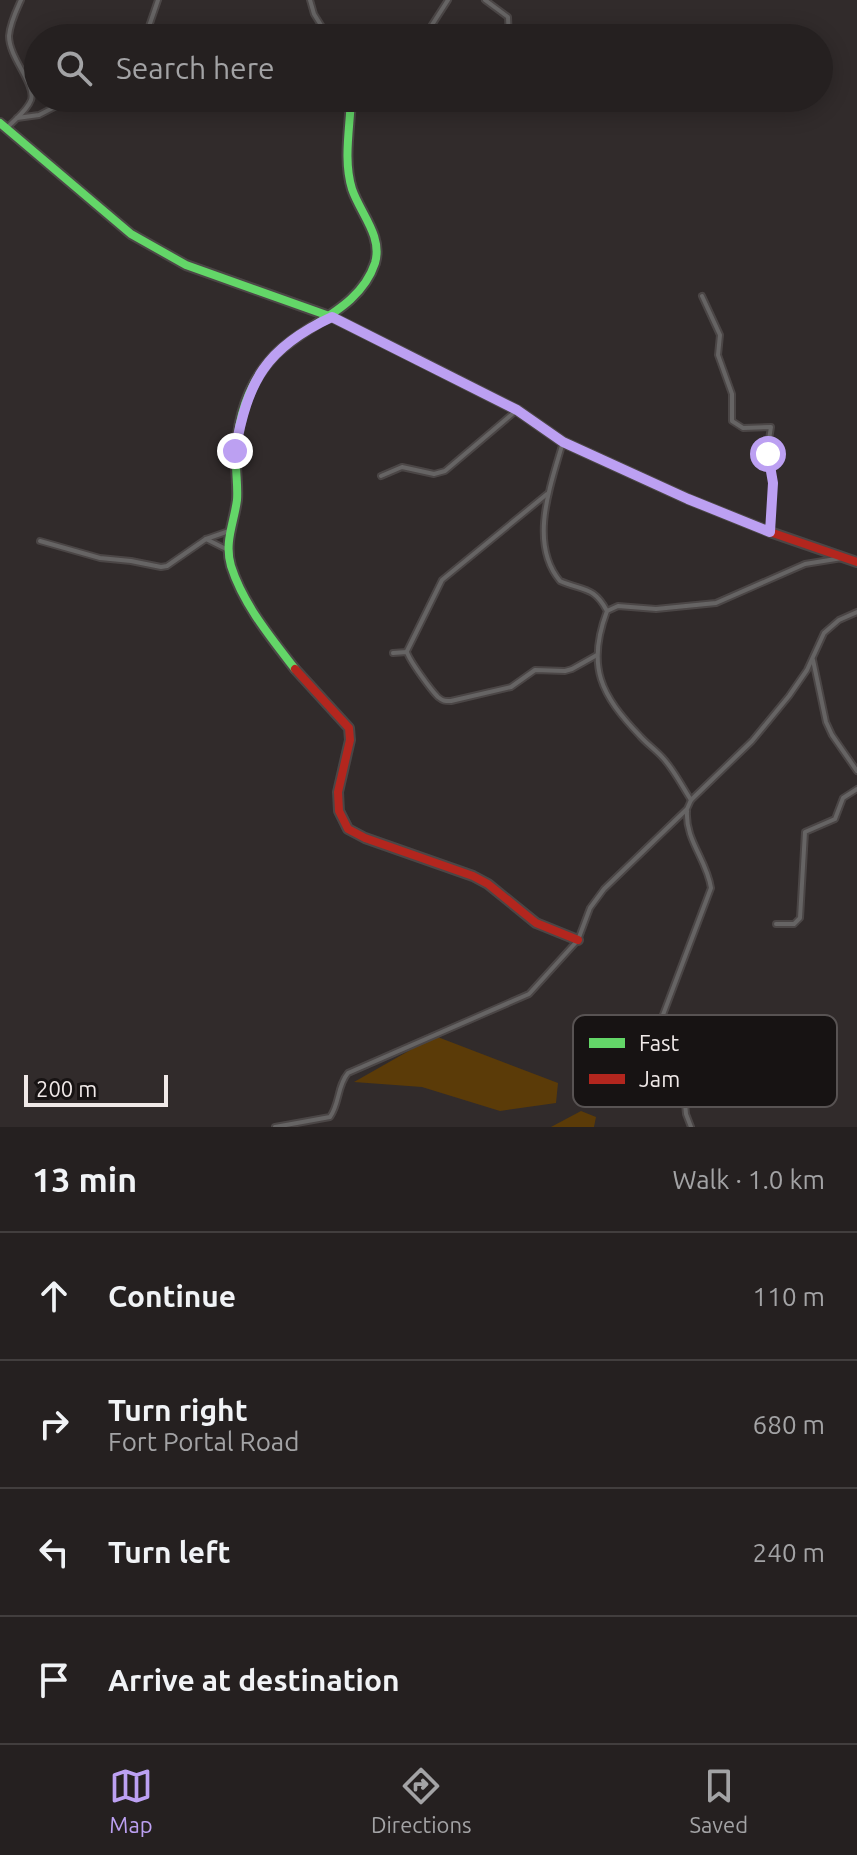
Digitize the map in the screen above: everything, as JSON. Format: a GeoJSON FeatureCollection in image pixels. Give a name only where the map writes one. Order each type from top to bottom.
{"type":"FeatureCollection","features":[{"type":"Feature","properties":{"kind":"street"},"geometry":{"type":"LineString","coordinates":[[21,0],[9,36],[15,61],[24,75]]}},
{"type":"Feature","properties":{"kind":"street"},"geometry":{"type":"LineString","coordinates":[[150,24],[158,0]]}},
{"type":"Feature","properties":{"kind":"street"},"geometry":{"type":"LineString","coordinates":[[310,0],[320,24]]}},
{"type":"Feature","properties":{"kind":"street"},"geometry":{"type":"LineString","coordinates":[[433,24],[448,0]]}},
{"type":"Feature","properties":{"kind":"street"},"geometry":{"type":"LineString","coordinates":[[485,0],[508,17],[508,24]]}},
{"type":"Feature","properties":{"kind":"street"},"geometry":{"type":"LineString","coordinates":[[24,109],[3,126],[110,217],[154,249],[186,265],[332,317],[517,410],[563,442],[688,499],[857,562]]}},
{"type":"Feature","properties":{"kind":"street"},"geometry":{"type":"LineString","coordinates":[[15,119],[45,112]]}},
{"type":"Feature","properties":{"kind":"street"},"geometry":{"type":"LineString","coordinates":[[351,113],[347,154],[351,186],[369,223],[377,252],[368,278],[332,317],[304,330],[273,357],[251,387],[235,451],[238,497],[228,550],[231,565],[254,613],[308,685],[349,728],[350,740],[338,792],[339,811],[348,829],[365,838],[473,876],[488,884],[536,923],[578,940]]}},
{"type":"Feature","properties":{"kind":"street"},"geometry":{"type":"LineString","coordinates":[[702,296],[720,335],[718,355],[732,394],[732,421],[743,428],[771,427],[768,445],[773,483],[770,532]]}},
{"type":"Feature","properties":{"kind":"street"},"geometry":{"type":"LineString","coordinates":[[381,476],[402,467],[434,474],[445,471],[517,410]]}},
{"type":"Feature","properties":{"kind":"street"},"geometry":{"type":"LineString","coordinates":[[563,442],[549,492],[545,546],[556,577],[596,594],[607,611],[597,667],[608,696],[635,731],[663,758],[691,800]]}},
{"type":"Feature","properties":{"kind":"street"},"geometry":{"type":"LineString","coordinates":[[549,492],[442,580],[407,652],[409,661],[438,696],[451,701],[511,687],[535,670],[565,671],[597,655]]}},
{"type":"Feature","properties":{"kind":"street"},"geometry":{"type":"LineString","coordinates":[[40,541],[100,558],[161,567],[206,539],[231,531]]}},
{"type":"Feature","properties":{"kind":"street"},"geometry":{"type":"LineString","coordinates":[[206,539],[228,550]]}},
{"type":"Feature","properties":{"kind":"street"},"geometry":{"type":"LineString","coordinates":[[607,611],[618,606],[656,609],[716,603],[805,564],[846,558]]}},
{"type":"Feature","properties":{"kind":"street"},"geometry":{"type":"LineString","coordinates":[[275,1127],[330,1117],[348,1073],[522,998],[536,987],[578,940],[590,908],[604,889],[687,809],[691,800],[771,719],[801,679],[824,633],[839,620],[857,612]]}},
{"type":"Feature","properties":{"kind":"street"},"geometry":{"type":"LineString","coordinates":[[393,653],[407,652]]}},
{"type":"Feature","properties":{"kind":"street"},"geometry":{"type":"LineString","coordinates":[[812,658],[826,722],[857,771]]}},
{"type":"Feature","properties":{"kind":"street"},"geometry":{"type":"LineString","coordinates":[[588,662],[597,667]]}},
{"type":"Feature","properties":{"kind":"street"},"geometry":{"type":"LineString","coordinates":[[776,924],[792,924],[800,918],[805,832],[835,819],[843,798],[857,789]]}},
{"type":"Feature","properties":{"kind":"street"},"geometry":{"type":"LineString","coordinates":[[663,1015],[711,888],[704,865],[688,833],[687,809]]}},
{"type":"Feature","properties":{"kind":"street"},"geometry":{"type":"LineString","coordinates":[[685,1107],[691,1127]]}},
{"type":"Feature","properties":{"kind":"shaded area"},"geometry":{"type":"Polygon","coordinates":[[[435,1036],[558,1083],[556,1103],[500,1111],[422,1087],[354,1082],[435,1036]]]}},
{"type":"Feature","properties":{"kind":"shaded area"},"geometry":{"type":"Polygon","coordinates":[[[581,1111],[596,1117],[594,1127],[551,1127],[581,1111]]]}},
{"type":"Feature","properties":{"kind":"traffic: fast"},"geometry":{"type":"LineString","coordinates":[[295,669],[250,607],[231,566],[230,533],[237,500],[236,448],[244,406],[264,368],[286,345],[357,293],[375,263],[376,243],[349,178],[350,112]]}},
{"type":"Feature","properties":{"kind":"traffic: fast"},"geometry":{"type":"LineString","coordinates":[[0,123],[131,234],[186,265],[332,317],[418,360]]}},
{"type":"Feature","properties":{"kind":"traffic: jam"},"geometry":{"type":"LineString","coordinates":[[418,360],[517,410],[563,442],[688,499],[857,562]]}},
{"type":"Feature","properties":{"kind":"traffic: jam"},"geometry":{"type":"LineString","coordinates":[[295,669],[349,728],[350,740],[338,792],[339,811],[348,829],[365,838],[473,876],[488,884],[536,923],[578,940]]}},
{"type":"Feature","properties":{"kind":"route"},"geometry":{"type":"LineString","coordinates":[[235,451],[246,401],[257,378],[273,357],[304,330],[332,317],[517,410],[563,442],[688,499],[770,532],[773,483],[768,454]]}}]}
